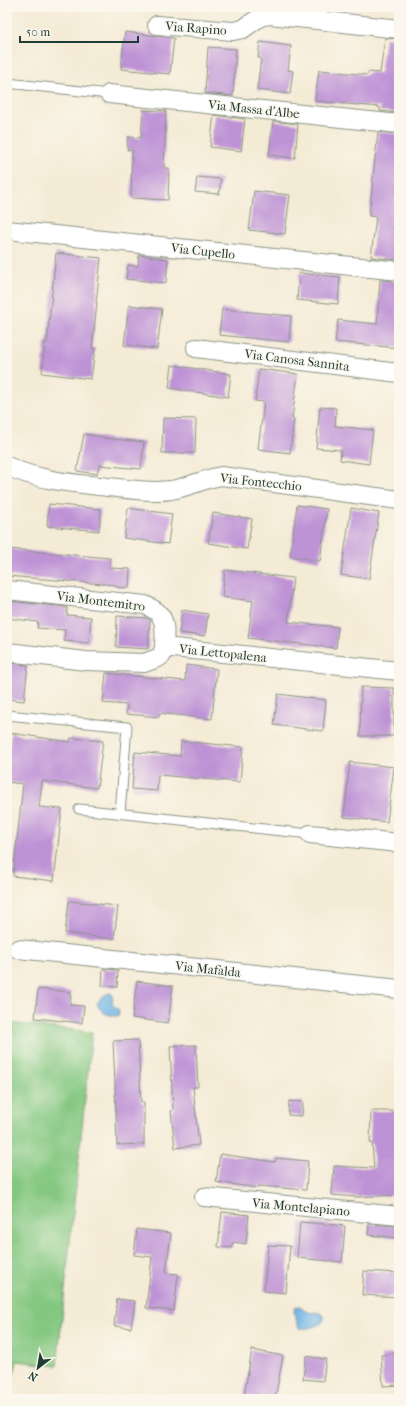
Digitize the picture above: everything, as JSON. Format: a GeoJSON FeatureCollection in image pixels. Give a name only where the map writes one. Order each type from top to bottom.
{"type":"FeatureCollection","features":[{"type":"Feature","properties":{"kind":"street","name":"Via Rapino"},"geometry":{"type":"LineString","coordinates":[[157,25],[233,31],[243,29],[260,17],[270,15],[399,29]]}},
{"type":"Feature","properties":{"kind":"street","name":"Via Massa d'Albe"},"geometry":{"type":"LineString","coordinates":[[109,94],[399,124]]}},
{"type":"Feature","properties":{"kind":"street","name":"Via Cupello"},"geometry":{"type":"LineString","coordinates":[[7,230],[399,271]]}},
{"type":"Feature","properties":{"kind":"street","name":"Via Canosa Sannita"},"geometry":{"type":"LineString","coordinates":[[196,348],[399,373]]}},
{"type":"Feature","properties":{"kind":"street","name":"Via Fontecchio"},"geometry":{"type":"LineString","coordinates":[[7,466],[31,476],[50,480],[137,490],[173,490],[221,476],[399,500]]}},
{"type":"Feature","properties":{"kind":"street","name":"Via Montemitro"},"geometry":{"type":"LineString","coordinates":[[7,590],[145,604],[157,611],[164,622],[164,647]]}},
{"type":"Feature","properties":{"kind":"street","name":"Via Lettopalena"},"geometry":{"type":"LineString","coordinates":[[7,652],[86,660],[144,663],[154,660],[162,655],[164,647],[399,671]]}},
{"type":"Feature","properties":{"kind":"street"},"geometry":{"type":"LineString","coordinates":[[310,834],[399,843]]}},
{"type":"Feature","properties":{"kind":"street","name":"Via Mafalda"},"geometry":{"type":"LineString","coordinates":[[18,949],[399,988]]}},
{"type":"Feature","properties":{"kind":"street","name":"Via Montelapiano"},"geometry":{"type":"LineString","coordinates":[[204,1198],[399,1216]]}},
{"type":"Feature","properties":{"kind":"lane"},"geometry":{"type":"LineString","coordinates":[[7,82],[109,94]]}},
{"type":"Feature","properties":{"kind":"lane"},"geometry":{"type":"LineString","coordinates":[[7,715],[127,727],[120,813]]}},
{"type":"Feature","properties":{"kind":"lane"},"geometry":{"type":"LineString","coordinates":[[79,809],[310,834]]}},
{"type":"Feature","properties":{"kind":"green space"},"geometry":{"type":"Polygon","coordinates":[[[7,983],[9,1023],[92,1032],[57,1366],[17,1361],[8,1399],[7,983]]]}},
{"type":"Feature","properties":{"kind":"water"},"geometry":{"type":"Polygon","coordinates":[[[111,993],[113,996],[112,1004],[119,1010],[118,1016],[105,1013],[97,1004],[99,1000],[111,993]]]}},
{"type":"Feature","properties":{"kind":"water"},"geometry":{"type":"Polygon","coordinates":[[[299,1307],[308,1312],[317,1312],[321,1314],[324,1318],[323,1322],[311,1327],[299,1328],[294,1312],[295,1308],[299,1307]]]}},
{"type":"Feature","properties":{"kind":"building"},"geometry":{"type":"Polygon","coordinates":[[[125,32],[174,38],[170,74],[121,69],[125,32]]]}},
{"type":"Feature","properties":{"kind":"building"},"geometry":{"type":"Polygon","coordinates":[[[385,38],[399,39],[399,113],[380,111],[380,107],[315,101],[319,70],[367,75],[368,72],[380,73],[385,38]]]}},
{"type":"Feature","properties":{"kind":"building"},"geometry":{"type":"Polygon","coordinates":[[[260,42],[291,46],[288,70],[293,71],[290,94],[257,90],[261,58],[258,58],[260,42]]]}},
{"type":"Feature","properties":{"kind":"building"},"geometry":{"type":"Polygon","coordinates":[[[208,47],[236,49],[233,96],[205,93],[208,47]]]}},
{"type":"Feature","properties":{"kind":"building"},"geometry":{"type":"Polygon","coordinates":[[[143,110],[166,111],[164,168],[169,168],[168,200],[131,198],[132,150],[127,150],[128,137],[141,138],[143,110]]]}},
{"type":"Feature","properties":{"kind":"building"},"geometry":{"type":"Polygon","coordinates":[[[214,115],[245,119],[241,151],[210,147],[214,115]]]}},
{"type":"Feature","properties":{"kind":"building"},"geometry":{"type":"Polygon","coordinates":[[[273,121],[298,124],[295,158],[269,155],[273,121]]]}},
{"type":"Feature","properties":{"kind":"building"},"geometry":{"type":"Polygon","coordinates":[[[378,132],[399,134],[399,169],[393,228],[399,228],[399,260],[371,257],[376,217],[369,216],[378,132]]]}},
{"type":"Feature","properties":{"kind":"building"},"geometry":{"type":"Polygon","coordinates":[[[197,177],[221,179],[219,194],[195,192],[197,177]]]}},
{"type":"Feature","properties":{"kind":"building"},"geometry":{"type":"Polygon","coordinates":[[[254,191],[290,195],[285,234],[249,230],[254,191]]]}},
{"type":"Feature","properties":{"kind":"building"},"geometry":{"type":"Polygon","coordinates":[[[56,253],[101,258],[92,348],[95,348],[91,379],[42,373],[45,342],[47,343],[56,253]]]}},
{"type":"Feature","properties":{"kind":"building"},"geometry":{"type":"Polygon","coordinates":[[[139,255],[168,259],[166,283],[126,279],[128,265],[138,266],[139,255]]]}},
{"type":"Feature","properties":{"kind":"building"},"geometry":{"type":"Polygon","coordinates":[[[299,273],[340,277],[338,304],[297,300],[299,273]]]}},
{"type":"Feature","properties":{"kind":"building"},"geometry":{"type":"Polygon","coordinates":[[[380,280],[399,281],[399,348],[335,342],[338,320],[377,324],[380,280]]]}},
{"type":"Feature","properties":{"kind":"building"},"geometry":{"type":"Polygon","coordinates":[[[129,305],[162,309],[157,349],[124,345],[129,305]]]}},
{"type":"Feature","properties":{"kind":"building"},"geometry":{"type":"Polygon","coordinates":[[[222,309],[291,316],[289,342],[219,335],[222,309]]]}},
{"type":"Feature","properties":{"kind":"building"},"geometry":{"type":"Polygon","coordinates":[[[172,365],[231,374],[228,397],[169,388],[172,365]]]}},
{"type":"Feature","properties":{"kind":"building"},"geometry":{"type":"Polygon","coordinates":[[[259,369],[298,374],[292,419],[294,419],[290,453],[258,449],[264,402],[255,401],[259,369]]]}},
{"type":"Feature","properties":{"kind":"building"},"geometry":{"type":"Polygon","coordinates":[[[320,407],[336,408],[335,426],[373,430],[369,464],[340,460],[341,450],[316,448],[320,407]]]}},
{"type":"Feature","properties":{"kind":"building"},"geometry":{"type":"Polygon","coordinates":[[[163,418],[196,419],[195,453],[162,453],[163,418]]]}},
{"type":"Feature","properties":{"kind":"building"},"geometry":{"type":"Polygon","coordinates":[[[84,434],[103,438],[144,442],[141,469],[99,465],[97,474],[77,471],[84,434]]]}},
{"type":"Feature","properties":{"kind":"building"},"geometry":{"type":"Polygon","coordinates":[[[49,504],[101,509],[99,531],[47,526],[49,504]]]}},
{"type":"Feature","properties":{"kind":"building"},"geometry":{"type":"Polygon","coordinates":[[[297,505],[327,509],[320,561],[290,556],[297,505]]]}},
{"type":"Feature","properties":{"kind":"building"},"geometry":{"type":"Polygon","coordinates":[[[128,508],[172,514],[168,544],[124,538],[128,508]]]}},
{"type":"Feature","properties":{"kind":"building"},"geometry":{"type":"Polygon","coordinates":[[[351,508],[379,513],[369,579],[341,575],[351,508]]]}},
{"type":"Feature","properties":{"kind":"building"},"geometry":{"type":"Polygon","coordinates":[[[213,513],[252,519],[247,549],[208,543],[213,513]]]}},
{"type":"Feature","properties":{"kind":"building"},"geometry":{"type":"Polygon","coordinates":[[[8,549],[110,558],[110,568],[130,569],[129,588],[116,587],[116,585],[7,576],[8,549]]]}},
{"type":"Feature","properties":{"kind":"building"},"geometry":{"type":"Polygon","coordinates":[[[225,570],[293,578],[288,622],[338,627],[336,648],[248,638],[253,601],[222,597],[225,570]]]}},
{"type":"Feature","properties":{"kind":"building"},"geometry":{"type":"Polygon","coordinates":[[[7,601],[67,607],[67,615],[91,617],[89,643],[64,641],[65,630],[37,628],[38,622],[7,618],[7,601]]]}},
{"type":"Feature","properties":{"kind":"building"},"geometry":{"type":"Polygon","coordinates":[[[182,610],[208,614],[205,636],[179,633],[182,610]]]}},
{"type":"Feature","properties":{"kind":"building"},"geometry":{"type":"Polygon","coordinates":[[[117,616],[147,618],[150,620],[148,649],[116,647],[117,616]]]}},
{"type":"Feature","properties":{"kind":"building"},"geometry":{"type":"Polygon","coordinates":[[[7,663],[28,665],[24,701],[7,699],[7,663]]]}},
{"type":"Feature","properties":{"kind":"building"},"geometry":{"type":"Polygon","coordinates":[[[186,665],[217,669],[212,719],[159,713],[159,717],[126,714],[127,705],[103,703],[106,673],[185,681],[186,665]]]}},
{"type":"Feature","properties":{"kind":"building"},"geometry":{"type":"Polygon","coordinates":[[[361,687],[394,688],[394,736],[360,736],[361,687]]]}},
{"type":"Feature","properties":{"kind":"building"},"geometry":{"type":"Polygon","coordinates":[[[278,694],[326,700],[323,731],[274,725],[278,694]]]}},
{"type":"Feature","properties":{"kind":"building"},"geometry":{"type":"Polygon","coordinates":[[[11,733],[70,742],[71,738],[103,741],[97,788],[42,781],[39,807],[62,809],[54,881],[13,876],[23,784],[7,782],[7,765],[11,733]]]}},
{"type":"Feature","properties":{"kind":"building"},"geometry":{"type":"Polygon","coordinates":[[[181,741],[243,747],[240,782],[158,775],[157,791],[132,789],[135,752],[180,756],[181,741]]]}},
{"type":"Feature","properties":{"kind":"building"},"geometry":{"type":"Polygon","coordinates":[[[350,762],[394,767],[387,822],[344,817],[350,762]]]}},
{"type":"Feature","properties":{"kind":"building"},"geometry":{"type":"Polygon","coordinates":[[[69,901],[118,906],[114,939],[65,933],[69,901]]]}},
{"type":"Feature","properties":{"kind":"building"},"geometry":{"type":"Polygon","coordinates":[[[103,969],[118,970],[117,987],[102,986],[103,969]]]}},
{"type":"Feature","properties":{"kind":"building"},"geometry":{"type":"Polygon","coordinates":[[[137,981],[173,986],[168,1023],[132,1018],[137,981]]]}},
{"type":"Feature","properties":{"kind":"building"},"geometry":{"type":"Polygon","coordinates":[[[38,989],[71,992],[70,1005],[84,1006],[82,1023],[35,1018],[38,989]]]}},
{"type":"Feature","properties":{"kind":"building"},"geometry":{"type":"Polygon","coordinates":[[[138,1040],[141,1102],[144,1102],[144,1144],[117,1145],[113,1041],[138,1040]]]}},
{"type":"Feature","properties":{"kind":"building"},"geometry":{"type":"Polygon","coordinates":[[[196,1045],[198,1087],[193,1087],[199,1145],[175,1148],[171,1111],[173,1110],[170,1046],[196,1045]]]}},
{"type":"Feature","properties":{"kind":"building"},"geometry":{"type":"Polygon","coordinates":[[[289,1101],[303,1102],[302,1116],[288,1115],[289,1101]]]}},
{"type":"Feature","properties":{"kind":"building"},"geometry":{"type":"Polygon","coordinates":[[[371,1111],[399,1111],[399,1195],[357,1197],[332,1195],[334,1166],[374,1168],[372,1143],[370,1143],[371,1111]]]}},
{"type":"Feature","properties":{"kind":"building"},"geometry":{"type":"Polygon","coordinates":[[[220,1154],[275,1162],[276,1158],[308,1161],[306,1190],[259,1186],[258,1188],[216,1182],[220,1154]]]}},
{"type":"Feature","properties":{"kind":"building"},"geometry":{"type":"Polygon","coordinates":[[[222,1212],[249,1215],[246,1244],[233,1242],[232,1248],[218,1247],[222,1212]]]}},
{"type":"Feature","properties":{"kind":"building"},"geometry":{"type":"Polygon","coordinates":[[[300,1222],[345,1226],[342,1262],[297,1258],[300,1222]]]}},
{"type":"Feature","properties":{"kind":"building"},"geometry":{"type":"Polygon","coordinates":[[[369,1224],[399,1226],[399,1238],[368,1235],[369,1224]]]}},
{"type":"Feature","properties":{"kind":"building"},"geometry":{"type":"Polygon","coordinates":[[[137,1229],[171,1233],[166,1273],[178,1274],[174,1311],[146,1308],[152,1257],[134,1255],[137,1229]]]}},
{"type":"Feature","properties":{"kind":"building"},"geometry":{"type":"Polygon","coordinates":[[[268,1245],[290,1246],[286,1293],[264,1291],[268,1245]]]}},
{"type":"Feature","properties":{"kind":"building"},"geometry":{"type":"Polygon","coordinates":[[[364,1271],[399,1273],[399,1297],[362,1295],[364,1271]]]}},
{"type":"Feature","properties":{"kind":"building"},"geometry":{"type":"Polygon","coordinates":[[[117,1299],[135,1301],[131,1328],[114,1326],[117,1299]]]}},
{"type":"Feature","properties":{"kind":"building"},"geometry":{"type":"Polygon","coordinates":[[[252,1350],[283,1356],[275,1399],[265,1399],[244,1395],[252,1350]]]}},
{"type":"Feature","properties":{"kind":"building"},"geometry":{"type":"Polygon","coordinates":[[[399,1353],[399,1385],[383,1386],[381,1355],[399,1353]]]}},
{"type":"Feature","properties":{"kind":"building"},"geometry":{"type":"Polygon","coordinates":[[[306,1356],[326,1359],[323,1381],[303,1379],[306,1356]]]}}]}
